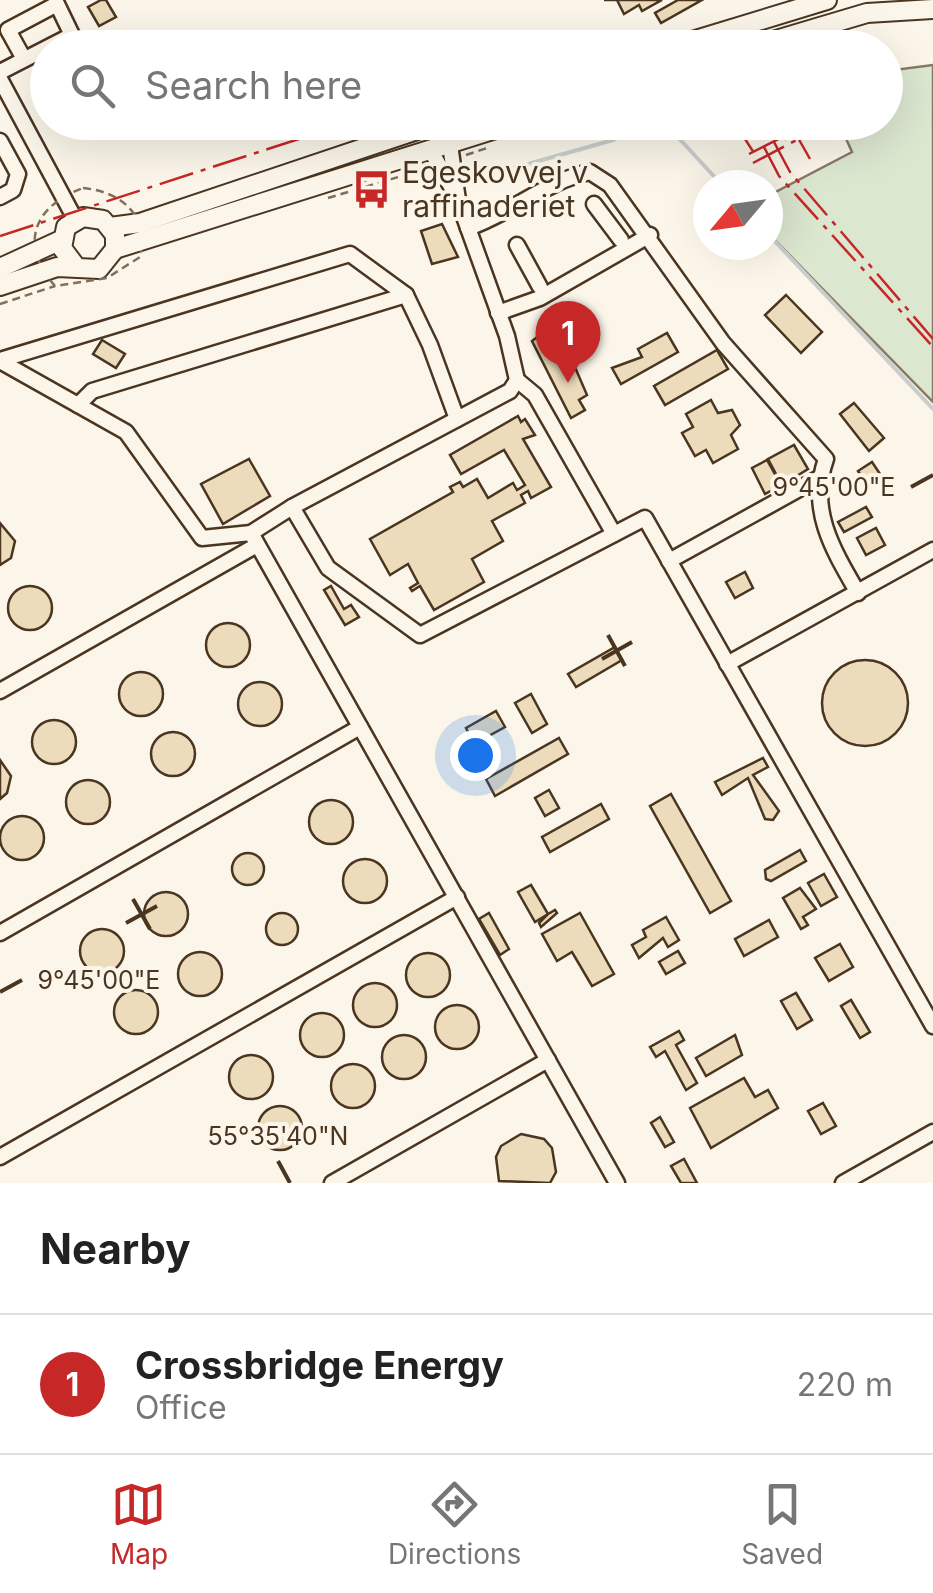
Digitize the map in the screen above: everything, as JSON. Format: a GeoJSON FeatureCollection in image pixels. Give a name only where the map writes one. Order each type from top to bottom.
{"type":"FeatureCollection","features":[{"type":"Feature","properties":{"kind":"main road"},"geometry":{"type":"LineString","coordinates":[[728,30],[827,0]]}},
{"type":"Feature","properties":{"kind":"main road"},"geometry":{"type":"LineString","coordinates":[[810,30],[868,13],[933,9]]}},
{"type":"Feature","properties":{"kind":"main road"},"geometry":{"type":"LineString","coordinates":[[0,268],[38,262],[99,269],[115,249],[142,231],[391,140]]}},
{"type":"Feature","properties":{"kind":"main road"},"geometry":{"type":"LineString","coordinates":[[0,286],[38,262],[76,220],[90,216],[110,227],[142,231],[465,140]]}},
{"type":"Feature","properties":{"kind":"main road"},"geometry":{"type":"LineString","coordinates":[[110,227],[115,249]]}},
{"type":"Feature","properties":{"kind":"main road"},"geometry":{"type":"LineString","coordinates":[[60,240],[64,255],[76,268]]}},
{"type":"Feature","properties":{"kind":"street"},"geometry":{"type":"LineString","coordinates":[[24,60],[4,27],[57,4],[70,30]]}},
{"type":"Feature","properties":{"kind":"street"},"geometry":{"type":"LineString","coordinates":[[30,57],[0,76],[30,133]]}},
{"type":"Feature","properties":{"kind":"street"},"geometry":{"type":"LineString","coordinates":[[34,140],[76,220]]}},
{"type":"Feature","properties":{"kind":"street"},"geometry":{"type":"LineString","coordinates":[[0,141],[18,174],[13,190],[0,198]]}},
{"type":"Feature","properties":{"kind":"street"},"geometry":{"type":"LineString","coordinates":[[450,145],[458,200],[498,313],[514,386]]}},
{"type":"Feature","properties":{"kind":"street"},"geometry":{"type":"LineString","coordinates":[[431,151],[445,184],[458,200]]}},
{"type":"Feature","properties":{"kind":"street"},"geometry":{"type":"LineString","coordinates":[[468,228],[501,217],[575,175],[590,172],[610,185],[650,235],[723,343],[826,459],[820,478],[824,534],[858,593]]}},
{"type":"Feature","properties":{"kind":"street"},"geometry":{"type":"LineString","coordinates":[[594,204],[621,240]]}},
{"type":"Feature","properties":{"kind":"street"},"geometry":{"type":"LineString","coordinates":[[498,313],[540,298],[650,235]]}},
{"type":"Feature","properties":{"kind":"street"},"geometry":{"type":"LineString","coordinates":[[516,245],[540,288]]}},
{"type":"Feature","properties":{"kind":"street"},"geometry":{"type":"LineString","coordinates":[[0,360],[350,254],[406,295],[430,345],[457,419]]}},
{"type":"Feature","properties":{"kind":"street"},"geometry":{"type":"LineString","coordinates":[[78,405],[92,392],[406,295]]}},
{"type":"Feature","properties":{"kind":"street"},"geometry":{"type":"LineString","coordinates":[[0,360],[126,432],[202,538],[254,539]]}},
{"type":"Feature","properties":{"kind":"street"},"geometry":{"type":"LineString","coordinates":[[0,691],[254,539],[292,507],[514,386]]}},
{"type":"Feature","properties":{"kind":"street"},"geometry":{"type":"LineString","coordinates":[[514,386],[535,395],[614,534]]}},
{"type":"Feature","properties":{"kind":"street"},"geometry":{"type":"LineString","coordinates":[[669,561],[820,478]]}},
{"type":"Feature","properties":{"kind":"street"},"geometry":{"type":"LineString","coordinates":[[292,507],[328,568],[420,635],[644,518],[933,1026]]}},
{"type":"Feature","properties":{"kind":"street"},"geometry":{"type":"LineString","coordinates":[[254,539],[618,1183]]}},
{"type":"Feature","properties":{"kind":"street"},"geometry":{"type":"LineString","coordinates":[[727,664],[933,550]]}},
{"type":"Feature","properties":{"kind":"street"},"geometry":{"type":"LineString","coordinates":[[0,933],[360,727]]}},
{"type":"Feature","properties":{"kind":"street"},"geometry":{"type":"LineString","coordinates":[[0,1157],[456,897]]}},
{"type":"Feature","properties":{"kind":"street"},"geometry":{"type":"LineString","coordinates":[[332,1183],[548,1060]]}},
{"type":"Feature","properties":{"kind":"street"},"geometry":{"type":"LineString","coordinates":[[843,1183],[933,1132]]}},
{"type":"Feature","properties":{"kind":"path"},"geometry":{"type":"LineString","coordinates":[[0,304],[54,286],[107,278],[140,257],[142,231],[132,209],[100,190],[84,188],[47,207],[38,224],[38,262],[54,286]]}},
{"type":"Feature","properties":{"kind":"green space"},"geometry":{"type":"Polygon","coordinates":[[[933,65],[933,402],[783,248],[783,188],[852,152],[847,140],[903,140],[903,69],[933,65]]]}},
{"type":"Feature","properties":{"kind":"building"},"geometry":{"type":"Polygon","coordinates":[[[106,0],[116,17],[99,26],[88,7],[106,0]]]}},
{"type":"Feature","properties":{"kind":"building"},"geometry":{"type":"Polygon","coordinates":[[[617,0],[662,0],[642,11],[639,5],[624,14],[617,0]]]}},
{"type":"Feature","properties":{"kind":"building"},"geometry":{"type":"Polygon","coordinates":[[[678,0],[702,0],[661,23],[655,13],[678,0]]]}},
{"type":"Feature","properties":{"kind":"building"},"geometry":{"type":"Polygon","coordinates":[[[442,224],[458,257],[432,264],[421,231],[442,224]]]}},
{"type":"Feature","properties":{"kind":"building"},"geometry":{"type":"Polygon","coordinates":[[[786,295],[822,332],[801,353],[765,315],[786,295]]]}},
{"type":"Feature","properties":{"kind":"building"},"geometry":{"type":"Polygon","coordinates":[[[546,330],[551,331],[568,360],[571,358],[587,395],[579,400],[585,410],[571,418],[532,341],[546,330]]]}},
{"type":"Feature","properties":{"kind":"building"},"geometry":{"type":"Polygon","coordinates":[[[577,330],[591,354],[577,362],[564,338],[577,330]]]}},
{"type":"Feature","properties":{"kind":"building"},"geometry":{"type":"Polygon","coordinates":[[[667,333],[678,352],[621,384],[612,368],[642,357],[638,349],[667,333]]]}},
{"type":"Feature","properties":{"kind":"building"},"geometry":{"type":"Polygon","coordinates":[[[102,340],[125,354],[116,368],[93,354],[102,340]]]}},
{"type":"Feature","properties":{"kind":"building"},"geometry":{"type":"Polygon","coordinates":[[[717,350],[728,369],[665,405],[654,386],[717,350]]]}},
{"type":"Feature","properties":{"kind":"building"},"geometry":{"type":"Polygon","coordinates":[[[711,400],[718,413],[732,410],[740,425],[731,435],[738,449],[713,463],[706,450],[695,456],[682,433],[693,427],[686,414],[711,400]]]}},
{"type":"Feature","properties":{"kind":"building"},"geometry":{"type":"Polygon","coordinates":[[[854,403],[884,438],[869,451],[840,414],[854,403]]]}},
{"type":"Feature","properties":{"kind":"building"},"geometry":{"type":"Polygon","coordinates":[[[518,416],[521,422],[525,419],[535,435],[523,439],[551,487],[531,498],[528,491],[521,495],[525,503],[492,521],[503,541],[472,559],[484,582],[434,610],[420,586],[412,591],[410,588],[418,583],[408,564],[390,575],[370,539],[453,492],[450,487],[460,482],[463,487],[477,479],[488,498],[513,483],[517,490],[525,485],[504,450],[461,474],[450,455],[518,416]]]}},
{"type":"Feature","properties":{"kind":"building"},"geometry":{"type":"Polygon","coordinates":[[[794,445],[808,469],[782,485],[768,459],[794,445]]]}},
{"type":"Feature","properties":{"kind":"building"},"geometry":{"type":"Polygon","coordinates":[[[249,459],[270,496],[223,524],[201,484],[249,459]]]}},
{"type":"Feature","properties":{"kind":"building"},"geometry":{"type":"Polygon","coordinates":[[[767,460],[781,485],[765,494],[752,468],[767,460]]]}},
{"type":"Feature","properties":{"kind":"building"},"geometry":{"type":"Polygon","coordinates":[[[872,462],[882,477],[868,486],[858,471],[872,462]]]}},
{"type":"Feature","properties":{"kind":"building"},"geometry":{"type":"Polygon","coordinates":[[[866,507],[872,517],[844,532],[838,522],[866,507]]]}},
{"type":"Feature","properties":{"kind":"building"},"geometry":{"type":"Polygon","coordinates":[[[0,523],[15,541],[11,558],[0,565],[0,523]]]}},
{"type":"Feature","properties":{"kind":"building"},"geometry":{"type":"Polygon","coordinates":[[[876,528],[885,545],[866,555],[857,538],[876,528]]]}},
{"type":"Feature","properties":{"kind":"building"},"geometry":{"type":"Polygon","coordinates":[[[745,572],[753,588],[735,598],[726,582],[745,572]]]}},
{"type":"Feature","properties":{"kind":"building"},"geometry":{"type":"Polygon","coordinates":[[[30,586],[46,592],[52,608],[46,624],[30,630],[14,624],[8,608],[14,592],[30,586]]]}},
{"type":"Feature","properties":{"kind":"building"},"geometry":{"type":"Polygon","coordinates":[[[331,586],[344,609],[351,605],[359,617],[345,625],[324,590],[331,586]]]}},
{"type":"Feature","properties":{"kind":"building"},"geometry":{"type":"Polygon","coordinates":[[[228,623],[244,629],[250,645],[244,661],[228,667],[212,661],[206,645],[212,629],[228,623]]]}},
{"type":"Feature","properties":{"kind":"building"},"geometry":{"type":"Polygon","coordinates":[[[615,647],[622,660],[576,687],[568,674],[615,647]]]}},
{"type":"Feature","properties":{"kind":"building"},"geometry":{"type":"Polygon","coordinates":[[[865,660],[889,667],[901,679],[908,703],[901,727],[889,739],[865,746],[841,739],[829,727],[822,703],[829,679],[841,667],[865,660]]]}},
{"type":"Feature","properties":{"kind":"building"},"geometry":{"type":"Polygon","coordinates":[[[141,672],[157,678],[163,694],[157,710],[141,716],[125,710],[119,694],[125,678],[141,672]]]}},
{"type":"Feature","properties":{"kind":"building"},"geometry":{"type":"Polygon","coordinates":[[[260,682],[276,688],[282,704],[276,720],[260,726],[244,720],[238,704],[244,688],[260,682]]]}},
{"type":"Feature","properties":{"kind":"building"},"geometry":{"type":"Polygon","coordinates":[[[531,694],[547,724],[532,733],[515,703],[531,694]]]}},
{"type":"Feature","properties":{"kind":"building"},"geometry":{"type":"Polygon","coordinates":[[[496,711],[505,727],[474,744],[466,728],[496,711]]]}},
{"type":"Feature","properties":{"kind":"building"},"geometry":{"type":"Polygon","coordinates":[[[54,720],[70,726],[76,742],[70,758],[54,764],[38,758],[32,742],[38,726],[54,720]]]}},
{"type":"Feature","properties":{"kind":"building"},"geometry":{"type":"Polygon","coordinates":[[[173,732],[189,738],[195,754],[189,770],[173,776],[157,770],[151,754],[157,738],[173,732]]]}},
{"type":"Feature","properties":{"kind":"building"},"geometry":{"type":"Polygon","coordinates":[[[559,738],[568,754],[495,796],[486,779],[559,738]]]}},
{"type":"Feature","properties":{"kind":"building"},"geometry":{"type":"Polygon","coordinates":[[[763,758],[768,767],[753,775],[779,811],[773,820],[765,819],[748,778],[722,795],[715,782],[763,758]]]}},
{"type":"Feature","properties":{"kind":"building"},"geometry":{"type":"Polygon","coordinates":[[[0,760],[11,776],[7,793],[0,799],[0,760]]]}},
{"type":"Feature","properties":{"kind":"building"},"geometry":{"type":"Polygon","coordinates":[[[88,780],[104,786],[110,802],[104,818],[88,824],[72,818],[66,802],[72,786],[88,780]]]}},
{"type":"Feature","properties":{"kind":"building"},"geometry":{"type":"Polygon","coordinates":[[[549,790],[559,808],[545,816],[535,798],[549,790]]]}},
{"type":"Feature","properties":{"kind":"building"},"geometry":{"type":"Polygon","coordinates":[[[671,794],[731,901],[710,913],[650,806],[671,794]]]}},
{"type":"Feature","properties":{"kind":"building"},"geometry":{"type":"Polygon","coordinates":[[[331,800],[347,806],[353,822],[347,838],[331,844],[315,838],[309,822],[315,806],[331,800]]]}},
{"type":"Feature","properties":{"kind":"building"},"geometry":{"type":"Polygon","coordinates":[[[601,804],[609,819],[550,852],[542,837],[601,804]]]}},
{"type":"Feature","properties":{"kind":"building"},"geometry":{"type":"Polygon","coordinates":[[[22,816],[38,822],[44,838],[38,854],[22,860],[6,854],[0,838],[6,822],[22,816]]]}},
{"type":"Feature","properties":{"kind":"building"},"geometry":{"type":"Polygon","coordinates":[[[800,850],[806,861],[771,881],[766,879],[765,870],[800,850]]]}},
{"type":"Feature","properties":{"kind":"building"},"geometry":{"type":"Polygon","coordinates":[[[248,853],[259,858],[264,869],[259,880],[248,885],[237,880],[232,869],[237,858],[248,853]]]}},
{"type":"Feature","properties":{"kind":"building"},"geometry":{"type":"Polygon","coordinates":[[[365,859],[381,865],[387,881],[381,897],[365,903],[349,897],[343,881],[349,865],[365,859]]]}},
{"type":"Feature","properties":{"kind":"building"},"geometry":{"type":"Polygon","coordinates":[[[824,874],[837,897],[821,906],[808,883],[824,874]]]}},
{"type":"Feature","properties":{"kind":"building"},"geometry":{"type":"Polygon","coordinates":[[[531,885],[548,914],[535,922],[518,892],[531,885]]]}},
{"type":"Feature","properties":{"kind":"building"},"geometry":{"type":"Polygon","coordinates":[[[800,888],[816,909],[803,917],[808,925],[801,929],[783,898],[800,888]]]}},
{"type":"Feature","properties":{"kind":"building"},"geometry":{"type":"Polygon","coordinates":[[[166,892],[182,898],[188,914],[182,930],[166,936],[150,930],[144,914],[150,898],[166,892]]]}},
{"type":"Feature","properties":{"kind":"building"},"geometry":{"type":"Polygon","coordinates":[[[555,910],[557,913],[541,927],[539,923],[555,910]]]}},
{"type":"Feature","properties":{"kind":"building"},"geometry":{"type":"Polygon","coordinates":[[[282,913],[293,918],[298,929],[293,940],[282,945],[271,940],[266,929],[271,918],[282,913]]]}},
{"type":"Feature","properties":{"kind":"building"},"geometry":{"type":"Polygon","coordinates":[[[489,913],[509,949],[500,955],[479,919],[489,913]]]}},
{"type":"Feature","properties":{"kind":"building"},"geometry":{"type":"Polygon","coordinates":[[[580,913],[614,974],[592,986],[572,952],[557,961],[542,934],[580,913]]]}},
{"type":"Feature","properties":{"kind":"building"},"geometry":{"type":"Polygon","coordinates":[[[666,917],[679,940],[668,947],[663,938],[639,958],[632,945],[646,937],[643,930],[666,917]]]}},
{"type":"Feature","properties":{"kind":"building"},"geometry":{"type":"Polygon","coordinates":[[[769,920],[778,937],[744,956],[735,939],[769,920]]]}},
{"type":"Feature","properties":{"kind":"building"},"geometry":{"type":"Polygon","coordinates":[[[102,929],[118,935],[124,951],[118,967],[102,973],[86,967],[80,951],[86,935],[102,929]]]}},
{"type":"Feature","properties":{"kind":"building"},"geometry":{"type":"Polygon","coordinates":[[[840,944],[853,967],[829,981],[815,958],[840,944]]]}},
{"type":"Feature","properties":{"kind":"building"},"geometry":{"type":"Polygon","coordinates":[[[678,951],[685,963],[666,974],[659,962],[678,951]]]}},
{"type":"Feature","properties":{"kind":"building"},"geometry":{"type":"Polygon","coordinates":[[[200,952],[216,958],[222,974],[216,990],[200,996],[184,990],[178,974],[184,958],[200,952]]]}},
{"type":"Feature","properties":{"kind":"building"},"geometry":{"type":"Polygon","coordinates":[[[428,953],[444,959],[450,975],[444,991],[428,997],[412,991],[406,975],[412,959],[428,953]]]}},
{"type":"Feature","properties":{"kind":"building"},"geometry":{"type":"Polygon","coordinates":[[[375,983],[391,989],[397,1005],[391,1021],[375,1027],[359,1021],[353,1005],[359,989],[375,983]]]}},
{"type":"Feature","properties":{"kind":"building"},"geometry":{"type":"Polygon","coordinates":[[[136,990],[152,996],[158,1012],[152,1028],[136,1034],[120,1028],[114,1012],[120,996],[136,990]]]}},
{"type":"Feature","properties":{"kind":"building"},"geometry":{"type":"Polygon","coordinates":[[[796,993],[812,1020],[797,1029],[781,1001],[796,993]]]}},
{"type":"Feature","properties":{"kind":"building"},"geometry":{"type":"Polygon","coordinates":[[[851,1000],[870,1032],[860,1038],[841,1006],[851,1000]]]}},
{"type":"Feature","properties":{"kind":"building"},"geometry":{"type":"Polygon","coordinates":[[[457,1005],[473,1011],[479,1027],[473,1043],[457,1049],[441,1043],[435,1027],[441,1011],[457,1005]]]}},
{"type":"Feature","properties":{"kind":"building"},"geometry":{"type":"Polygon","coordinates":[[[322,1013],[338,1019],[344,1035],[338,1051],[322,1057],[306,1051],[300,1035],[306,1019],[322,1013]]]}},
{"type":"Feature","properties":{"kind":"building"},"geometry":{"type":"Polygon","coordinates":[[[679,1031],[684,1040],[676,1045],[697,1083],[686,1090],[665,1051],[656,1057],[650,1047],[679,1031]]]}},
{"type":"Feature","properties":{"kind":"building"},"geometry":{"type":"Polygon","coordinates":[[[404,1035],[420,1041],[426,1057],[420,1073],[404,1079],[388,1073],[382,1057],[388,1041],[404,1035]]]}},
{"type":"Feature","properties":{"kind":"building"},"geometry":{"type":"Polygon","coordinates":[[[735,1035],[742,1055],[706,1076],[696,1058],[735,1035]]]}},
{"type":"Feature","properties":{"kind":"building"},"geometry":{"type":"Polygon","coordinates":[[[251,1055],[267,1061],[273,1077],[267,1093],[251,1099],[235,1093],[229,1077],[235,1061],[251,1055]]]}},
{"type":"Feature","properties":{"kind":"building"},"geometry":{"type":"Polygon","coordinates":[[[353,1064],[369,1070],[375,1086],[369,1102],[353,1108],[337,1102],[331,1086],[337,1070],[353,1064]]]}},
{"type":"Feature","properties":{"kind":"building"},"geometry":{"type":"Polygon","coordinates":[[[744,1078],[755,1097],[768,1090],[778,1108],[711,1148],[690,1108],[744,1078]]]}},
{"type":"Feature","properties":{"kind":"building"},"geometry":{"type":"Polygon","coordinates":[[[823,1103],[836,1126],[821,1134],[808,1111],[823,1103]]]}},
{"type":"Feature","properties":{"kind":"building"},"geometry":{"type":"Polygon","coordinates":[[[280,1106],[296,1112],[302,1128],[296,1144],[280,1150],[264,1144],[258,1128],[264,1112],[280,1106]]]}},
{"type":"Feature","properties":{"kind":"building"},"geometry":{"type":"Polygon","coordinates":[[[660,1117],[674,1142],[665,1147],[651,1123],[660,1117]]]}},
{"type":"Feature","properties":{"kind":"building"},"geometry":{"type":"Polygon","coordinates":[[[521,1134],[544,1139],[552,1148],[556,1172],[550,1183],[499,1181],[496,1157],[501,1146],[521,1134]]]}},
{"type":"Feature","properties":{"kind":"building"},"geometry":{"type":"Polygon","coordinates":[[[684,1159],[697,1183],[681,1183],[671,1166],[684,1159]]]}},
{"type":"Feature","properties":{"kind":"waterway"},"geometry":{"type":"LineString","coordinates":[[503,171],[613,140]]}},
{"type":"Feature","properties":{"kind":"waterway"},"geometry":{"type":"LineString","coordinates":[[681,140],[708,170]]}},
{"type":"Feature","properties":{"kind":"waterway"},"geometry":{"type":"LineString","coordinates":[[783,250],[933,409]]}},
{"type":"Feature","properties":{"kind":"power"},"geometry":{"type":"LineString","coordinates":[[0,236],[296,140]]}},
{"type":"Feature","properties":{"kind":"power"},"geometry":{"type":"LineString","coordinates":[[746,140],[756,156]]}},
{"type":"Feature","properties":{"kind":"power"},"geometry":{"type":"LineString","coordinates":[[749,154],[777,140]]}},
{"type":"Feature","properties":{"kind":"power"},"geometry":{"type":"LineString","coordinates":[[753,163],[797,140]]}},
{"type":"Feature","properties":{"kind":"power"},"geometry":{"type":"LineString","coordinates":[[799,140],[810,159]]}},
{"type":"Feature","properties":{"kind":"power"},"geometry":{"type":"LineString","coordinates":[[774,142],[790,172],[933,339]]}},
{"type":"Feature","properties":{"kind":"power"},"geometry":{"type":"LineString","coordinates":[[764,147],[779,176],[933,347]]}},
{"type":"Feature","properties":{"kind":"place","name":"Egeskovvej v raffinaderiet"},"geometry":{"type":"Point","coordinates":[372,190]}},
{"type":"Feature","properties":{"kind":"place","name":"Crossbridge Energy"},"geometry":{"type":"Point","coordinates":[568,383]}}]}
